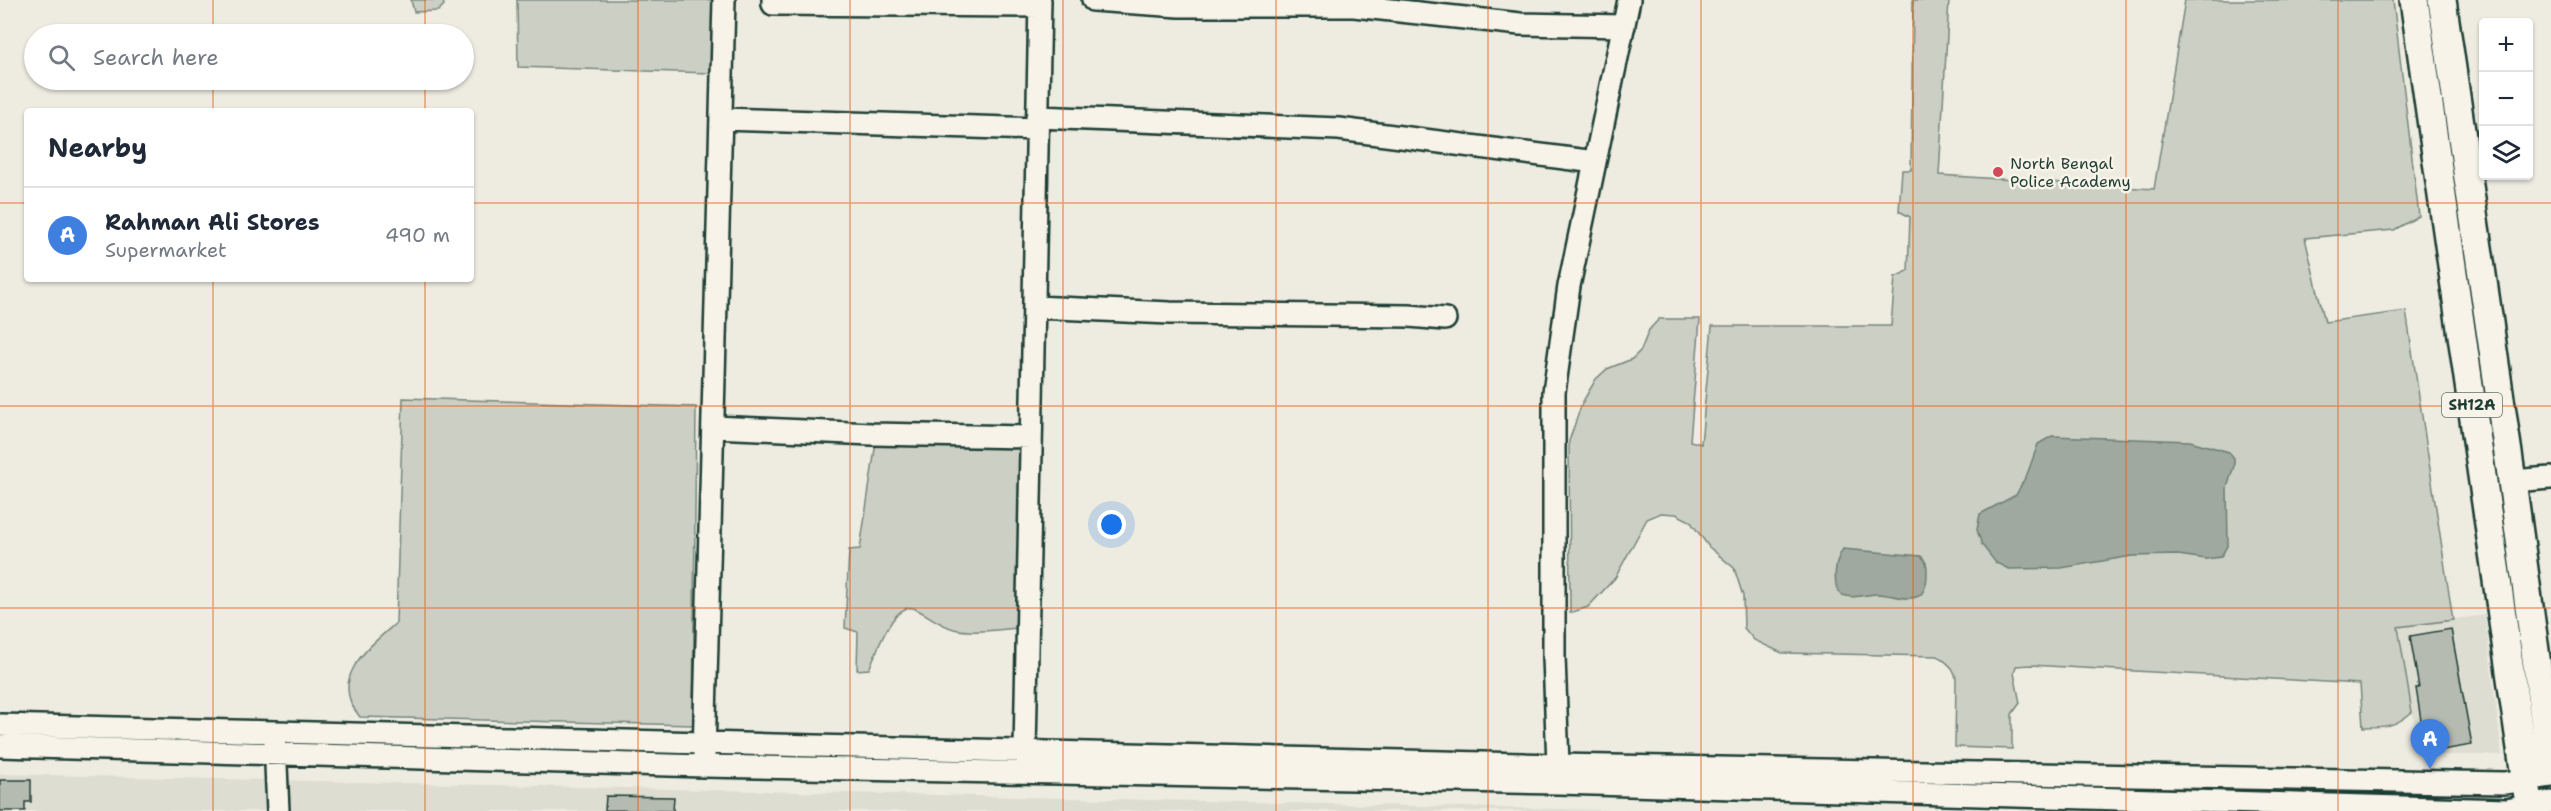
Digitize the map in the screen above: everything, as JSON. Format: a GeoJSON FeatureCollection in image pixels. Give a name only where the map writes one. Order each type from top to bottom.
{"type":"FeatureCollection","features":[{"type":"Feature","properties":{"kind":"main road","name":"SH12A"},"geometry":{"type":"LineString","coordinates":[[2414,0],[2538,795]]}},
{"type":"Feature","properties":{"kind":"main road","name":"SH12A"},"geometry":{"type":"LineString","coordinates":[[2442,0],[2512,481],[2551,769]]}},
{"type":"Feature","properties":{"kind":"street"},"geometry":{"type":"LineString","coordinates":[[704,766],[724,0]]}},
{"type":"Feature","properties":{"kind":"street"},"geometry":{"type":"LineString","coordinates":[[773,0],[773,4],[1040,3],[1025,751]]}},
{"type":"Feature","properties":{"kind":"street"},"geometry":{"type":"LineString","coordinates":[[1093,0],[1179,6],[1354,6],[1520,24],[1624,26]]}},
{"type":"Feature","properties":{"kind":"street"},"geometry":{"type":"LineString","coordinates":[[1558,765],[1554,634],[1554,392],[1569,286],[1629,0]]}},
{"type":"Feature","properties":{"kind":"street"},"geometry":{"type":"LineString","coordinates":[[721,119],[1339,129],[1595,162]]}},
{"type":"Feature","properties":{"kind":"street"},"geometry":{"type":"LineString","coordinates":[[1034,307],[1409,316],[1445,319]]}},
{"type":"Feature","properties":{"kind":"street"},"geometry":{"type":"LineString","coordinates":[[713,427],[872,434],[1031,437]]}},
{"type":"Feature","properties":{"kind":"street"},"geometry":{"type":"LineString","coordinates":[[2512,481],[2551,478]]}},
{"type":"Feature","properties":{"kind":"street"},"geometry":{"type":"LineString","coordinates":[[0,725],[1558,765],[2505,783],[2538,795]]}},
{"type":"Feature","properties":{"kind":"street"},"geometry":{"type":"LineString","coordinates":[[275,732],[278,811]]}},
{"type":"Feature","properties":{"kind":"street"},"geometry":{"type":"LineString","coordinates":[[0,746],[704,766],[1546,783],[2506,810],[2538,795]]}},
{"type":"Feature","properties":{"kind":"shaded area"},"geometry":{"type":"Polygon","coordinates":[[[411,0],[443,0],[444,5],[438,11],[414,12],[411,0]]]}},
{"type":"Feature","properties":{"kind":"shaded area"},"geometry":{"type":"Polygon","coordinates":[[[517,0],[715,0],[710,73],[518,67],[517,0]]]}},
{"type":"Feature","properties":{"kind":"shaded area"},"geometry":{"type":"Polygon","coordinates":[[[1913,0],[1949,0],[1939,175],[2154,189],[2185,0],[2393,0],[2419,216],[2394,230],[2305,238],[2325,322],[2406,311],[2453,620],[2398,627],[2412,712],[2406,717],[2390,725],[2363,727],[2360,684],[2031,665],[2016,666],[2014,673],[2020,703],[2012,714],[2012,749],[1955,747],[1956,678],[1947,663],[1938,656],[1782,653],[1754,640],[1744,628],[1743,596],[1734,568],[1709,547],[1690,521],[1676,514],[1661,513],[1647,519],[1615,578],[1588,607],[1570,613],[1569,441],[1582,403],[1596,379],[1607,369],[1632,359],[1641,350],[1649,330],[1659,319],[1700,319],[1690,441],[1701,444],[1712,326],[1891,326],[1895,277],[1908,271],[1910,217],[1899,211],[1902,170],[1911,170],[1913,0]]]}},
{"type":"Feature","properties":{"kind":"shaded area"},"geometry":{"type":"Polygon","coordinates":[[[403,398],[696,407],[693,725],[360,717],[351,703],[348,689],[350,676],[364,653],[396,623],[403,398]]]}},
{"type":"Feature","properties":{"kind":"shaded area"},"geometry":{"type":"Polygon","coordinates":[[[2052,436],[2190,441],[2229,452],[2234,458],[2234,466],[2227,488],[2228,544],[2221,557],[2206,559],[2178,555],[2132,556],[2061,568],[2009,569],[1996,563],[1982,545],[1977,530],[1980,514],[2016,495],[2028,472],[2038,444],[2052,436]]]}},
{"type":"Feature","properties":{"kind":"shaded area"},"geometry":{"type":"Polygon","coordinates":[[[876,442],[1022,447],[1019,628],[978,631],[954,629],[913,608],[905,609],[898,614],[886,631],[869,669],[857,670],[858,632],[845,628],[849,550],[860,549],[876,442]]]}},
{"type":"Feature","properties":{"kind":"shaded area"},"geometry":{"type":"Polygon","coordinates":[[[1843,549],[1921,556],[1927,566],[1926,585],[1922,593],[1910,598],[1884,594],[1854,597],[1842,595],[1836,585],[1835,572],[1843,549]]]}},
{"type":"Feature","properties":{"kind":"shaded area"},"geometry":{"type":"Polygon","coordinates":[[[2485,615],[2502,755],[2420,755],[2398,627],[2485,615]]]}},
{"type":"Feature","properties":{"kind":"shaded area"},"geometry":{"type":"Polygon","coordinates":[[[0,774],[1646,811],[0,811],[0,774]]]}},
{"type":"Feature","properties":{"kind":"building"},"geometry":{"type":"Polygon","coordinates":[[[2451,629],[2472,745],[2431,752],[2427,732],[2423,733],[2416,688],[2419,688],[2410,636],[2451,629]]]}},
{"type":"Feature","properties":{"kind":"building"},"geometry":{"type":"Polygon","coordinates":[[[0,780],[31,780],[31,802],[25,802],[25,811],[0,811],[0,780]]]}},
{"type":"Feature","properties":{"kind":"building"},"geometry":{"type":"Polygon","coordinates":[[[606,796],[674,797],[673,811],[605,810],[606,796]]]}},
{"type":"Feature","properties":{"kind":"place","name":"North Bengal Police Academy"},"geometry":{"type":"Point","coordinates":[1998,172]}},
{"type":"Feature","properties":{"kind":"place","name":"Rahman Ali Stores"},"geometry":{"type":"Point","coordinates":[2430,769]}}]}
